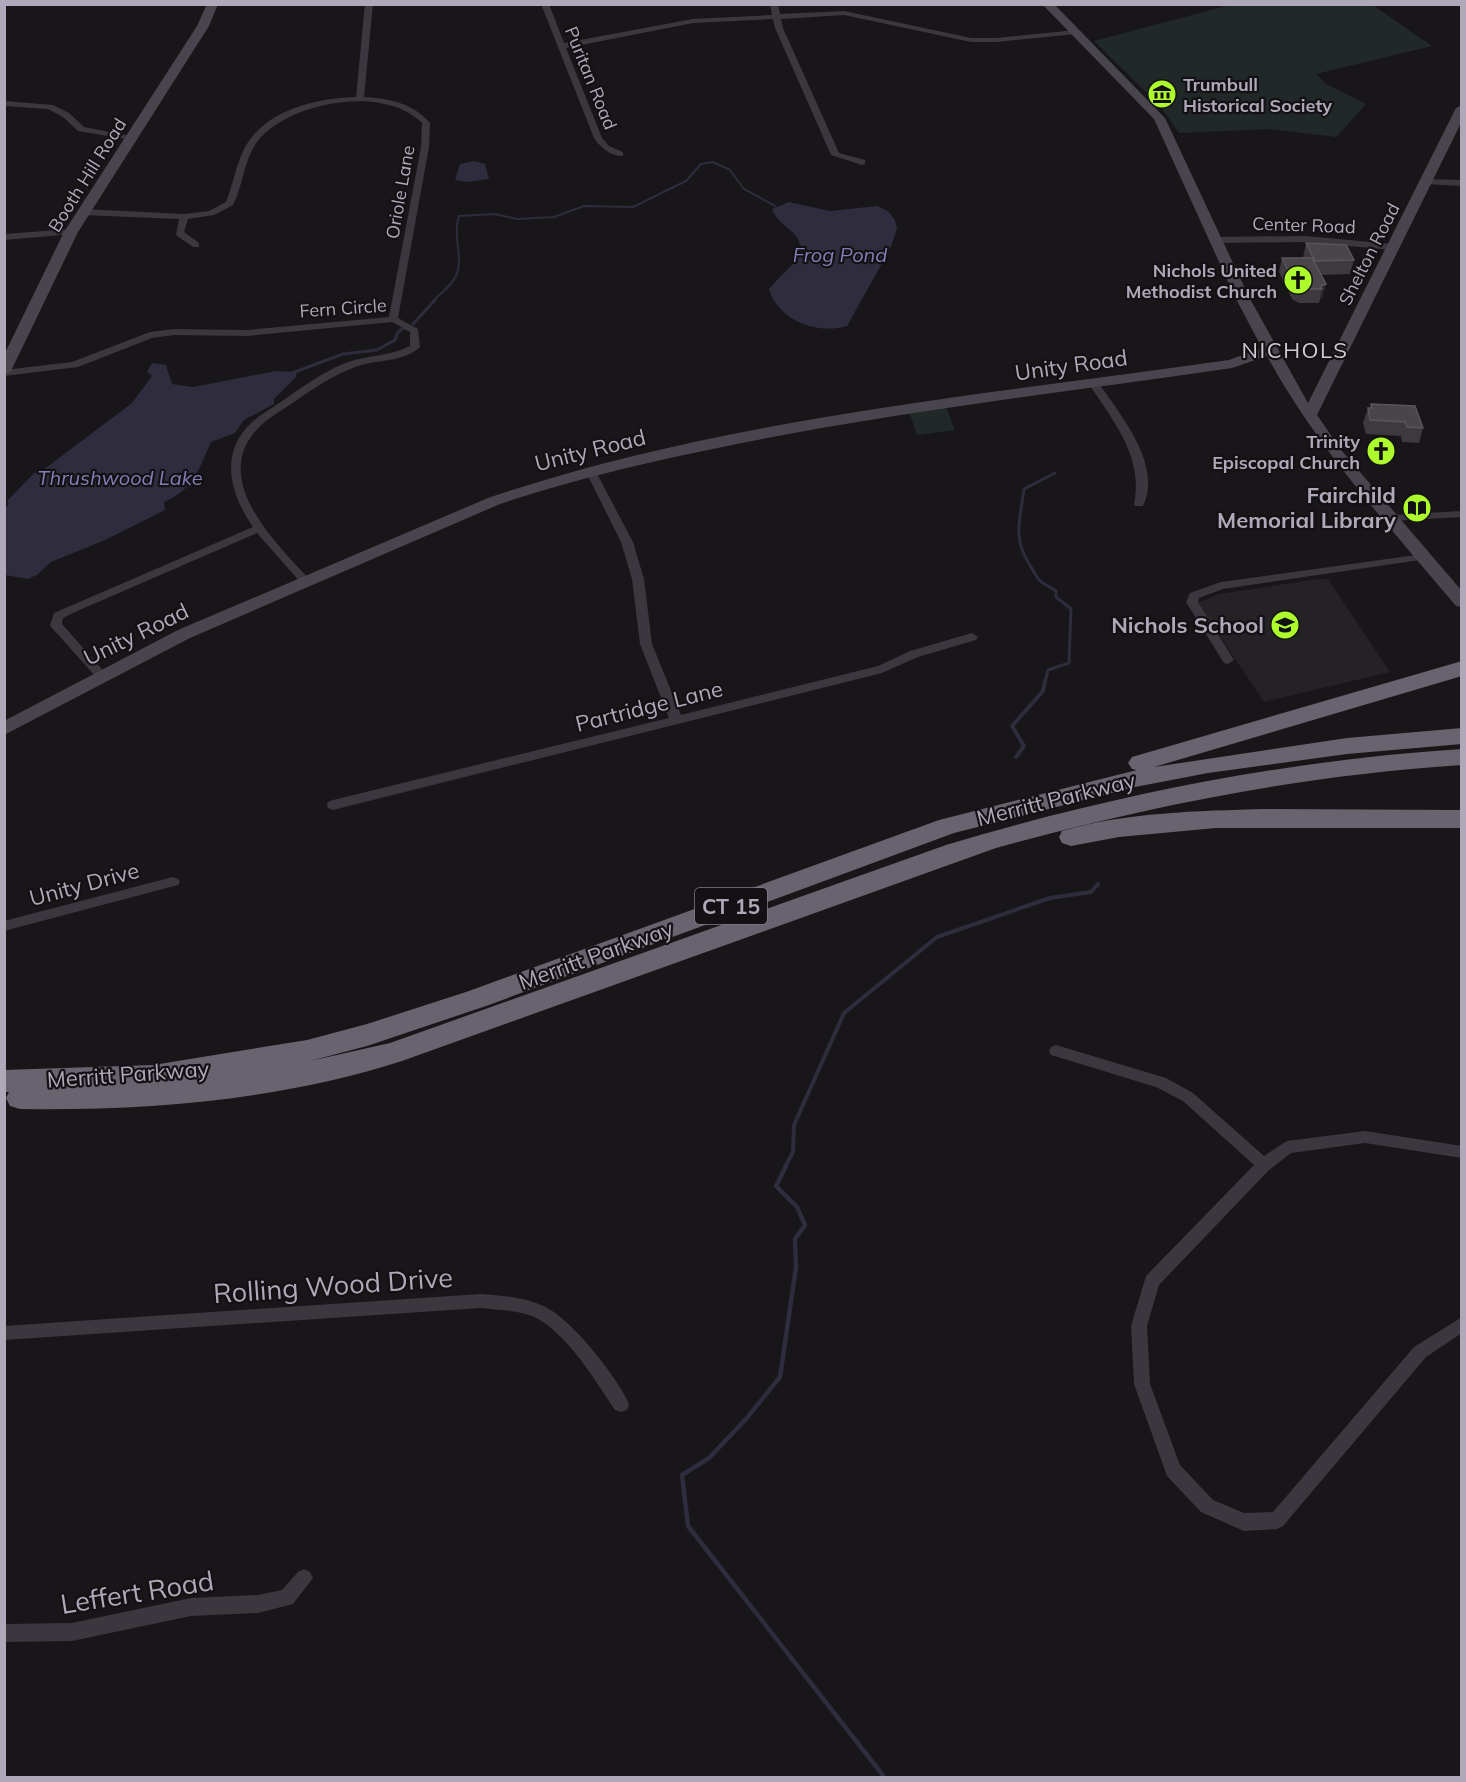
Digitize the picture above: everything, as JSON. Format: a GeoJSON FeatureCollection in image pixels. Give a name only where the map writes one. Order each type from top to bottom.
{"type":"FeatureCollection","features":[{"type":"Feature","properties":{"kind":"highway"},"geometry":{"type":"LineString","coordinates":[[948,826],[1014,802],[1461,668]]}},
{"type":"Feature","properties":{"kind":"highway","name":"Merritt Parkway"},"geometry":{"type":"LineString","coordinates":[[4,1081],[109,1079],[214,1068],[274,1058],[367,1035],[476,999],[948,826],[1135,779],[1208,765],[1326,748],[1461,736]]}},
{"type":"Feature","properties":{"kind":"highway","name":"Merritt Parkway"},"geometry":{"type":"LineString","coordinates":[[4,1098],[88,1099],[159,1095],[242,1085],[334,1068],[437,1039],[955,851],[1024,830],[1167,798],[1381,763],[1461,756]]}},
{"type":"Feature","properties":{"kind":"highway"},"geometry":{"type":"LineString","coordinates":[[846,892],[1089,833],[1171,823],[1239,819],[1461,819]]}},
{"type":"Feature","properties":{"kind":"main road","name":"Booth Hill Road"},"geometry":{"type":"LineString","coordinates":[[4,372],[71,232],[203,26],[213,4]]}},
{"type":"Feature","properties":{"kind":"main road"},"geometry":{"type":"LineString","coordinates":[[1047,4],[1159,118],[1215,240],[1278,368],[1337,454],[1461,602]]}},
{"type":"Feature","properties":{"kind":"main road","name":"Shelton Road"},"geometry":{"type":"LineString","coordinates":[[1309,416],[1461,108]]}},
{"type":"Feature","properties":{"kind":"main road","name":"Unity Road"},"geometry":{"type":"LineString","coordinates":[[4,729],[101,675],[184,634],[494,501],[590,470],[787,429],[1232,364],[1269,350]]}},
{"type":"Feature","properties":{"kind":"main road","name":"Unity Road"},"geometry":{"type":"LineString","coordinates":[[1232,364],[1278,368]]}},
{"type":"Feature","properties":{"kind":"street"},"geometry":{"type":"LineString","coordinates":[[360,100],[369,4]]}},
{"type":"Feature","properties":{"kind":"street","name":"Puritan Road"},"geometry":{"type":"LineString","coordinates":[[545,4],[598,138],[606,148],[620,154]]}},
{"type":"Feature","properties":{"kind":"street"},"geometry":{"type":"LineString","coordinates":[[774,4],[776,16],[835,154],[862,162]]}},
{"type":"Feature","properties":{"kind":"street"},"geometry":{"type":"LineString","coordinates":[[562,46],[669,24],[776,16],[857,15],[971,40],[997,40],[1076,32]]}},
{"type":"Feature","properties":{"kind":"street","name":"Oriole Lane"},"geometry":{"type":"LineString","coordinates":[[184,217],[210,213],[230,203],[249,148],[273,122],[313,105],[360,100],[392,104],[414,111],[426,123],[425,147],[393,320]]}},
{"type":"Feature","properties":{"kind":"street"},"geometry":{"type":"LineString","coordinates":[[4,103],[50,107],[66,115],[81,129],[132,137]]}},
{"type":"Feature","properties":{"kind":"street"},"geometry":{"type":"LineString","coordinates":[[1426,182],[1461,183]]}},
{"type":"Feature","properties":{"kind":"street"},"geometry":{"type":"LineString","coordinates":[[83,212],[184,217],[179,234],[196,245]]}},
{"type":"Feature","properties":{"kind":"street"},"geometry":{"type":"LineString","coordinates":[[4,237],[71,232]]}},
{"type":"Feature","properties":{"kind":"street","name":"Center Road"},"geometry":{"type":"LineString","coordinates":[[1215,240],[1305,239],[1393,247]]}},
{"type":"Feature","properties":{"kind":"street","name":"Fern Circle"},"geometry":{"type":"LineString","coordinates":[[4,372],[74,365],[150,335],[174,332],[238,333],[393,320],[405,324],[415,331],[415,347],[404,355],[356,362],[330,373],[256,424],[242,441],[234,477],[257,529],[305,581]]}},
{"type":"Feature","properties":{"kind":"street"},"geometry":{"type":"LineString","coordinates":[[1094,384],[1132,447],[1142,470],[1144,489],[1139,504]]}},
{"type":"Feature","properties":{"kind":"street"},"geometry":{"type":"LineString","coordinates":[[590,470],[627,542],[638,579],[646,644],[677,721]]}},
{"type":"Feature","properties":{"kind":"street"},"geometry":{"type":"LineString","coordinates":[[1391,518],[1461,514]]}},
{"type":"Feature","properties":{"kind":"street"},"geometry":{"type":"LineString","coordinates":[[101,675],[56,625],[58,616],[257,529]]}},
{"type":"Feature","properties":{"kind":"street"},"geometry":{"type":"LineString","coordinates":[[1228,660],[1196,612],[1192,602],[1194,596],[1203,591],[1221,586],[1423,557]]}},
{"type":"Feature","properties":{"kind":"street","name":"Partridge Lane"},"geometry":{"type":"LineString","coordinates":[[333,805],[882,669],[914,654],[972,637]]}},
{"type":"Feature","properties":{"kind":"street","name":"Unity Drive"},"geometry":{"type":"LineString","coordinates":[[4,926],[173,882]]}},
{"type":"Feature","properties":{"kind":"street"},"geometry":{"type":"LineString","coordinates":[[1056,1051],[1161,1082],[1188,1097],[1264,1165]]}},
{"type":"Feature","properties":{"kind":"street"},"geometry":{"type":"LineString","coordinates":[[1461,1152],[1365,1137],[1287,1147],[1264,1165],[1152,1281],[1138,1326],[1142,1384],[1173,1470],[1207,1506],[1244,1522],[1277,1520],[1420,1352],[1461,1324]]}},
{"type":"Feature","properties":{"kind":"street","name":"Rolling Wood Drive"},"geometry":{"type":"LineString","coordinates":[[4,1333],[481,1300],[535,1309],[566,1333],[594,1364],[621,1404]]}},
{"type":"Feature","properties":{"kind":"street","name":"Leffert Road"},"geometry":{"type":"LineString","coordinates":[[4,1633],[72,1632],[190,1607],[258,1604],[287,1598],[304,1578]]}},
{"type":"Feature","properties":{"kind":"shaded area"},"geometry":{"type":"Polygon","coordinates":[[[1371,4],[1432,46],[1316,74],[1326,84],[1366,104],[1336,137],[1269,129],[1179,133],[1161,107],[1094,41],[1230,5],[1371,4]]]}},
{"type":"Feature","properties":{"kind":"shaded area"},"geometry":{"type":"Polygon","coordinates":[[[945,404],[955,430],[917,435],[908,409],[945,404]]]}},
{"type":"Feature","properties":{"kind":"shaded area","name":"Nichols School"},"geometry":{"type":"Polygon","coordinates":[[[1328,579],[1390,672],[1264,702],[1198,603],[1219,594],[1328,579]]]}},
{"type":"Feature","properties":{"kind":"water"},"geometry":{"type":"Polygon","coordinates":[[[474,161],[485,164],[489,179],[468,182],[455,180],[460,164],[474,161]]]}},
{"type":"Feature","properties":{"kind":"water","name":"Frog Pond"},"geometry":{"type":"Polygon","coordinates":[[[789,202],[830,211],[877,206],[888,211],[895,220],[897,229],[890,249],[847,326],[823,328],[800,323],[789,317],[774,300],[769,289],[794,262],[800,247],[798,239],[778,219],[772,209],[789,202]]]}},
{"type":"Feature","properties":{"kind":"water","name":"Thrushwood Lake"},"geometry":{"type":"Polygon","coordinates":[[[152,363],[166,365],[172,384],[193,387],[276,371],[296,372],[296,377],[274,399],[274,404],[244,420],[235,433],[211,442],[194,478],[182,491],[164,502],[165,510],[103,541],[51,562],[37,575],[28,579],[5,575],[4,509],[9,504],[7,501],[34,473],[43,470],[132,403],[152,376],[147,372],[152,363]]]}},
{"type":"Feature","properties":{"kind":"building"},"geometry":{"type":"Polygon","coordinates":[[[1306,243],[1346,245],[1354,260],[1315,261],[1306,243]]]}},
{"type":"Feature","properties":{"kind":"building"},"geometry":{"type":"Polygon","coordinates":[[[1282,258],[1312,258],[1326,284],[1321,286],[1322,289],[1303,289],[1295,285],[1282,258]]]}},
{"type":"Feature","properties":{"kind":"building"},"geometry":{"type":"Polygon","coordinates":[[[1371,404],[1415,406],[1423,428],[1407,427],[1405,422],[1370,420],[1368,408],[1372,408],[1371,404]]]}},
{"type":"Feature","properties":{"kind":"waterway"},"geometry":{"type":"LineString","coordinates":[[433,301],[456,276],[459,262],[457,230],[459,216],[495,214],[517,219],[554,217],[584,206],[633,207],[686,181],[701,164],[713,162],[730,170],[744,189],[775,206]]}},
{"type":"Feature","properties":{"kind":"waterway"},"geometry":{"type":"LineString","coordinates":[[413,324],[435,300]]}},
{"type":"Feature","properties":{"kind":"waterway"},"geometry":{"type":"LineString","coordinates":[[292,373],[343,354],[377,350],[395,340],[398,332],[404,328]]}},
{"type":"Feature","properties":{"kind":"waterway"},"geometry":{"type":"LineString","coordinates":[[1045,683],[1048,670],[1069,663],[1071,609],[1056,597],[1056,591],[1041,582],[1037,576],[1023,553],[1019,526],[1024,489],[1055,473]]}},
{"type":"Feature","properties":{"kind":"waterway"},"geometry":{"type":"LineString","coordinates":[[1016,757],[1024,746],[1012,726],[1043,691],[1045,681]]}},
{"type":"Feature","properties":{"kind":"waterway"},"geometry":{"type":"LineString","coordinates":[[785,1167],[793,1152],[794,1125],[844,1013],[937,937],[1050,898],[1091,892],[1098,884]]}},
{"type":"Feature","properties":{"kind":"waterway"},"geometry":{"type":"LineString","coordinates":[[786,1166],[776,1186],[797,1207],[805,1225],[795,1239],[796,1267],[780,1377],[746,1419],[709,1458],[682,1475],[688,1526],[885,1778]]}},
{"type":"Feature","properties":{"kind":"place","name":"Trumbull Historical Society"},"geometry":{"type":"Point","coordinates":[1162,94]}},
{"type":"Feature","properties":{"kind":"place","name":"Nichols United Methodist Church"},"geometry":{"type":"Point","coordinates":[1298,280]}},
{"type":"Feature","properties":{"kind":"place","name":"Trinity Episcopal Church"},"geometry":{"type":"Point","coordinates":[1381,451]}},
{"type":"Feature","properties":{"kind":"place","name":"Fairchild Memorial Library"},"geometry":{"type":"Point","coordinates":[1417,508]}},
{"type":"Feature","properties":{"kind":"place","name":"Nichols School"},"geometry":{"type":"Point","coordinates":[1285,625]}},
{"type":"Feature","properties":{"kind":"district","name":"NICHOLS"},"geometry":{"type":"Point","coordinates":[1295,350]}}]}
